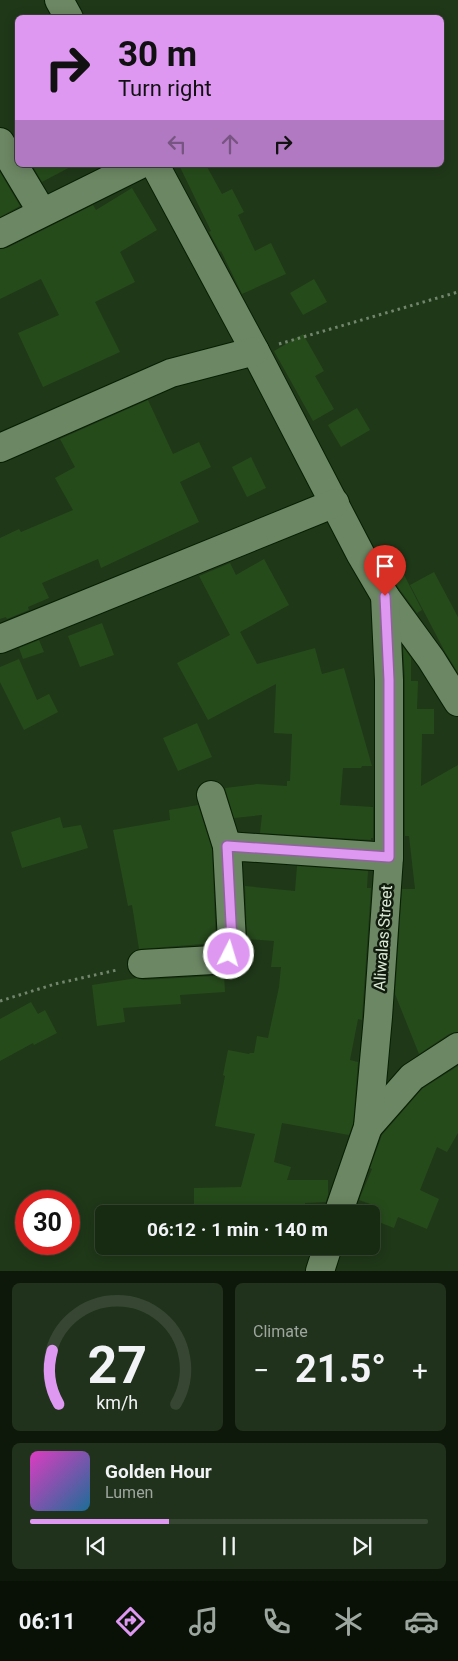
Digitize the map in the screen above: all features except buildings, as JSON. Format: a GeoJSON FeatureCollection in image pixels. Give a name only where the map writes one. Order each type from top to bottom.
{"type":"FeatureCollection","features":[{"type":"Feature","properties":{"kind":"street"},"geometry":{"type":"LineString","coordinates":[[59,0],[67,15]]}},
{"type":"Feature","properties":{"kind":"street"},"geometry":{"type":"LineString","coordinates":[[0,142],[42,212]]}},
{"type":"Feature","properties":{"kind":"street"},"geometry":{"type":"LineString","coordinates":[[0,234],[135,167]]}},
{"type":"Feature","properties":{"kind":"street"},"geometry":{"type":"LineString","coordinates":[[156,167],[255,351],[361,555],[385,596],[431,659],[458,702]]}},
{"type":"Feature","properties":{"kind":"street"},"geometry":{"type":"LineString","coordinates":[[0,448],[171,374],[255,351]]}},
{"type":"Feature","properties":{"kind":"street"},"geometry":{"type":"LineString","coordinates":[[0,639],[335,503]]}},
{"type":"Feature","properties":{"kind":"street","name":"Aliwalas Street"},"geometry":{"type":"LineString","coordinates":[[341,1205],[368,1127],[389,857],[389,680],[385,596]]}},
{"type":"Feature","properties":{"kind":"street"},"geometry":{"type":"LineString","coordinates":[[142,964],[214,960],[229,954],[232,942],[227,846],[211,795]]}},
{"type":"Feature","properties":{"kind":"street"},"geometry":{"type":"LineString","coordinates":[[227,846],[389,857]]}},
{"type":"Feature","properties":{"kind":"street"},"geometry":{"type":"LineString","coordinates":[[368,1127],[412,1077],[458,1047]]}},
{"type":"Feature","properties":{"kind":"street"},"geometry":{"type":"LineString","coordinates":[[320,1271],[325,1255]]}},
{"type":"Feature","properties":{"kind":"path"},"geometry":{"type":"LineString","coordinates":[[255,351],[458,292]]}},
{"type":"Feature","properties":{"kind":"path"},"geometry":{"type":"LineString","coordinates":[[0,1001],[55,984],[142,964]]}},
{"type":"Feature","properties":{"kind":"route"},"geometry":{"type":"LineString","coordinates":[[229,954],[232,942],[227,846],[389,857],[389,680],[385,596]]}}]}
